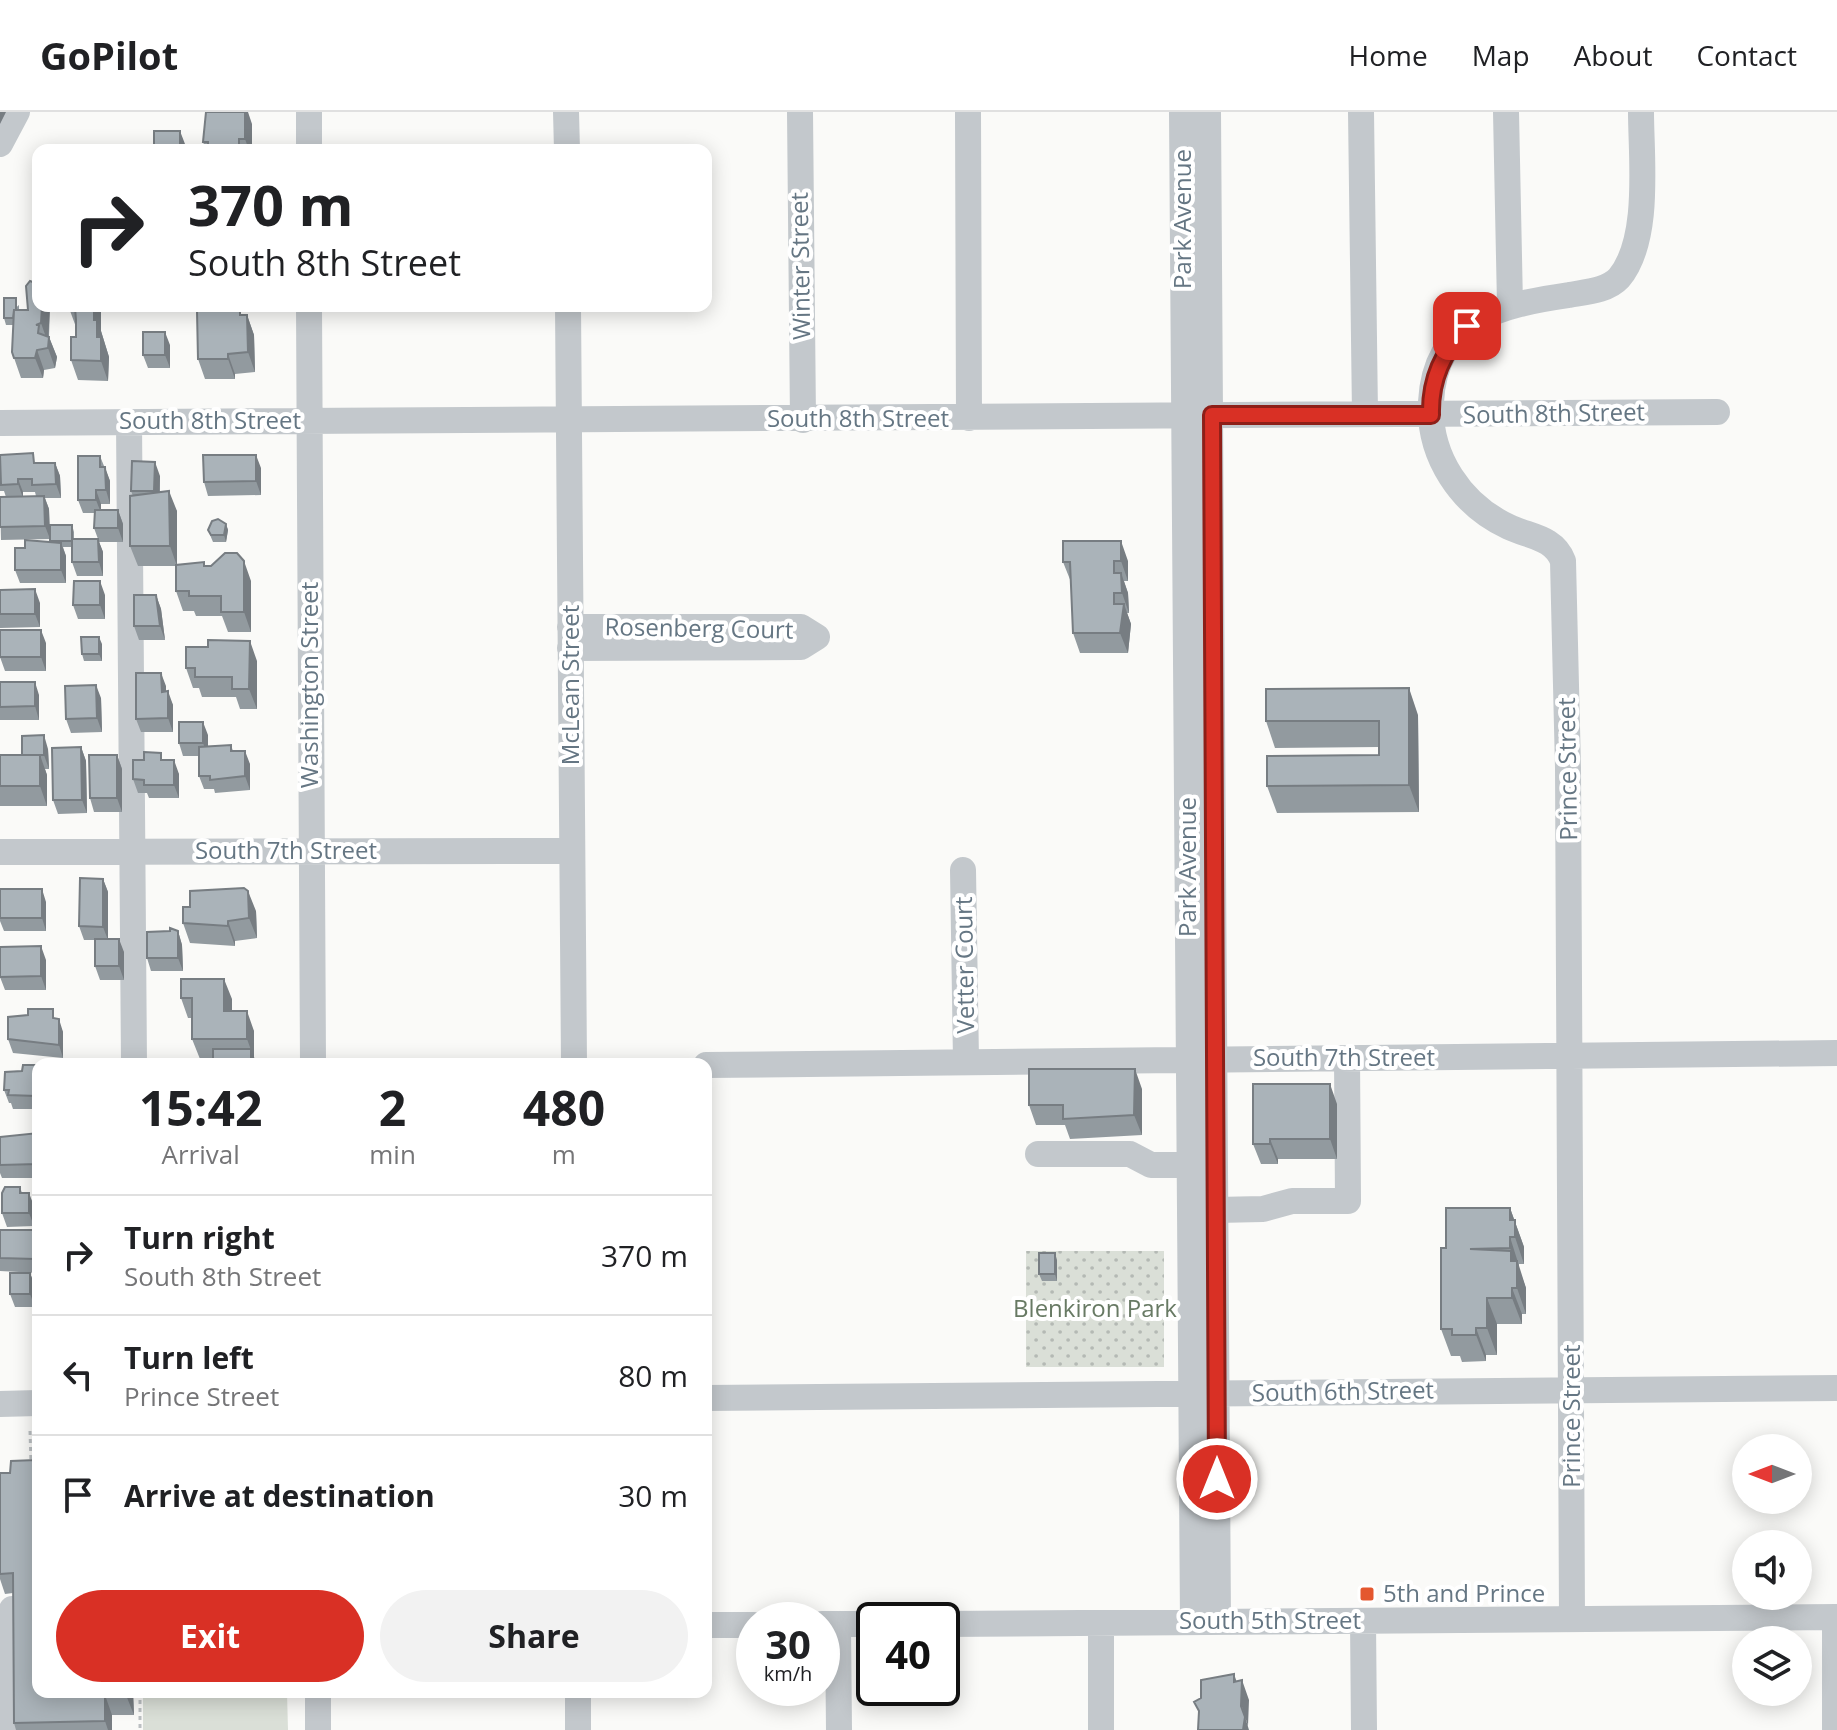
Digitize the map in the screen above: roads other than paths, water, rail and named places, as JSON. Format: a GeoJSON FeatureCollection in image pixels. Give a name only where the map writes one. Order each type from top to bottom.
{"type":"FeatureCollection","features":[{"type":"Feature","properties":{"kind":"street"},"geometry":{"type":"LineString","coordinates":[[0,144],[17,112]]}},
{"type":"Feature","properties":{"kind":"street"},"geometry":{"type":"LineString","coordinates":[[309,112],[309,144]]}},
{"type":"Feature","properties":{"kind":"street"},"geometry":{"type":"LineString","coordinates":[[566,112],[567,144]]}},
{"type":"Feature","properties":{"kind":"street","name":"Winter Street"},"geometry":{"type":"LineString","coordinates":[[800,112],[803,420]]}},
{"type":"Feature","properties":{"kind":"street"},"geometry":{"type":"LineString","coordinates":[[968,112],[969,418]]}},
{"type":"Feature","properties":{"kind":"street","name":"Park Avenue"},"geometry":{"type":"LineString","coordinates":[[1182,112],[1184,416],[1202,1059],[1216,1210],[1217,1393],[1205,1622]]}},
{"type":"Feature","properties":{"kind":"street","name":"Park Avenue"},"geometry":{"type":"LineString","coordinates":[[1205,1622],[1191,1394],[1190,1165],[1202,1059],[1212,415],[1208,112]]}},
{"type":"Feature","properties":{"kind":"street"},"geometry":{"type":"LineString","coordinates":[[1361,112],[1365,414]]}},
{"type":"Feature","properties":{"kind":"street"},"geometry":{"type":"LineString","coordinates":[[1506,112],[1510,305]]}},
{"type":"Feature","properties":{"kind":"street","name":"Prince Street"},"geometry":{"type":"LineString","coordinates":[[1572,1618],[1563,561],[1548,542],[1506,526],[1469,501],[1442,463],[1431,415],[1435,377],[1452,342],[1477,318],[1510,305],[1592,291],[1618,279],[1632,252],[1640,215],[1641,112]]}},
{"type":"Feature","properties":{"kind":"street","name":"Washington Street"},"geometry":{"type":"LineString","coordinates":[[309,312],[313,1058]]}},
{"type":"Feature","properties":{"kind":"street","name":"McLean Street"},"geometry":{"type":"LineString","coordinates":[[568,312],[574,1058]]}},
{"type":"Feature","properties":{"kind":"street","name":"South 8th Street"},"geometry":{"type":"LineString","coordinates":[[0,423],[1717,412]]}},
{"type":"Feature","properties":{"kind":"street"},"geometry":{"type":"LineString","coordinates":[[129,422],[134,1058]]}},
{"type":"Feature","properties":{"kind":"street","name":"Rosenberg Court"},"geometry":{"type":"LineString","coordinates":[[801,627],[817,637],[801,647],[570,638],[801,627]]}},
{"type":"Feature","properties":{"kind":"street","name":"South 7th Street"},"geometry":{"type":"LineString","coordinates":[[0,852],[572,851]]}},
{"type":"Feature","properties":{"kind":"street","name":"Vetter Court"},"geometry":{"type":"LineString","coordinates":[[963,870],[966,1061]]}},
{"type":"Feature","properties":{"kind":"street","name":"South 7th Street"},"geometry":{"type":"LineString","coordinates":[[712,1065],[1837,1053]]}},
{"type":"Feature","properties":{"kind":"street"},"geometry":{"type":"LineString","coordinates":[[1216,1210],[1263,1209],[1292,1201],[1348,1201],[1347,1058]]}},
{"type":"Feature","properties":{"kind":"street"},"geometry":{"type":"LineString","coordinates":[[1038,1154],[1130,1154],[1151,1165],[1190,1165]]}},
{"type":"Feature","properties":{"kind":"street","name":"South 6th Street"},"geometry":{"type":"LineString","coordinates":[[712,1398],[1837,1388]]}},
{"type":"Feature","properties":{"kind":"street"},"geometry":{"type":"LineString","coordinates":[[0,1404],[32,1403]]}},
{"type":"Feature","properties":{"kind":"street"},"geometry":{"type":"LineString","coordinates":[[1835,1730],[1836,1617]]}},
{"type":"Feature","properties":{"kind":"street","name":"South 5th Street"},"geometry":{"type":"LineString","coordinates":[[960,1624],[1836,1617]]}},
{"type":"Feature","properties":{"kind":"street"},"geometry":{"type":"LineString","coordinates":[[1363,1621],[1364,1730]]}},
{"type":"Feature","properties":{"kind":"street"},"geometry":{"type":"LineString","coordinates":[[8,1622],[13,1730]]}},
{"type":"Feature","properties":{"kind":"street"},"geometry":{"type":"LineString","coordinates":[[1101,1623],[1101,1730]]}},
{"type":"Feature","properties":{"kind":"street"},"geometry":{"type":"LineString","coordinates":[[712,1625],[736,1625]]}},
{"type":"Feature","properties":{"kind":"street"},"geometry":{"type":"LineString","coordinates":[[318,1698],[318,1730]]}},
{"type":"Feature","properties":{"kind":"street"},"geometry":{"type":"LineString","coordinates":[[578,1698],[578,1730]]}},
{"type":"Feature","properties":{"kind":"street"},"geometry":{"type":"LineString","coordinates":[[837,1706],[839,1730]]}},
{"type":"Feature","properties":{"kind":"place","name":"5th and Prince"},"geometry":{"type":"Point","coordinates":[1367,1594]}},
{"type":"Feature","properties":{"kind":"park label","name":"Blenkiron Park"},"geometry":{"type":"Point","coordinates":[1095,1309]}}]}
